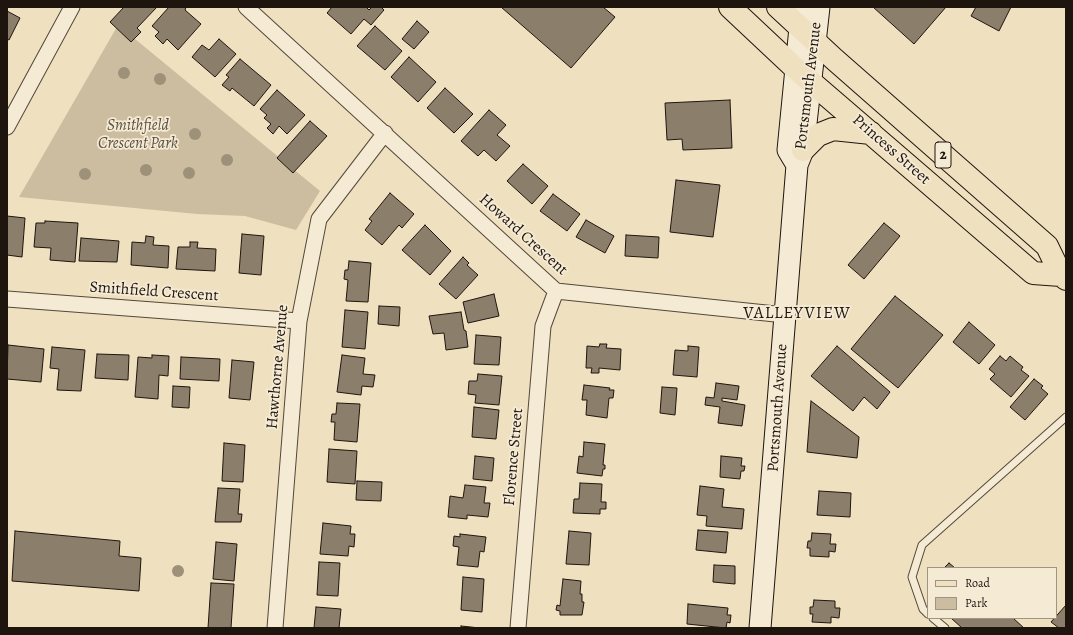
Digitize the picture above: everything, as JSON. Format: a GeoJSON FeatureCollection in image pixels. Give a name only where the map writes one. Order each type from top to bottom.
{"type":"FeatureCollection","features":[{"type":"Feature","properties":{"kind":"main road","name":"Princess Street"},"geometry":{"type":"LineString","coordinates":[[730,7],[803,75],[1033,273],[1064,277]]}},
{"type":"Feature","properties":{"kind":"main road","name":"Princess Street"},"geometry":{"type":"LineString","coordinates":[[778,7],[806,25],[1047,246],[1064,277]]}},
{"type":"Feature","properties":{"kind":"main road","name":"Portsmouth Avenue"},"geometry":{"type":"LineString","coordinates":[[760,628],[785,315],[800,157],[788,150],[803,75],[806,25],[819,7]]}},
{"type":"Feature","properties":{"kind":"main road"},"geometry":{"type":"LineString","coordinates":[[800,157],[818,135],[832,129],[871,132]]}},
{"type":"Feature","properties":{"kind":"street"},"geometry":{"type":"LineString","coordinates":[[7,127],[72,7]]}},
{"type":"Feature","properties":{"kind":"street"},"geometry":{"type":"LineString","coordinates":[[246,7],[385,133]]}},
{"type":"Feature","properties":{"kind":"street","name":"Howard Crescent"},"geometry":{"type":"LineString","coordinates":[[385,133],[556,291],[785,315]]}},
{"type":"Feature","properties":{"kind":"street","name":"Hawthorne Avenue"},"geometry":{"type":"LineString","coordinates":[[275,628],[299,321],[319,219],[385,133]]}},
{"type":"Feature","properties":{"kind":"street","name":"Florence Street"},"geometry":{"type":"LineString","coordinates":[[518,628],[543,326],[556,291]]}},
{"type":"Feature","properties":{"kind":"street","name":"Smithfield Crescent"},"geometry":{"type":"LineString","coordinates":[[7,299],[299,321]]}},
{"type":"Feature","properties":{"kind":"lane"},"geometry":{"type":"LineString","coordinates":[[927,613],[923,609],[912,578],[922,545],[1066,417]]}},
{"type":"Feature","properties":{"kind":"lane"},"geometry":{"type":"LineString","coordinates":[[934,619],[945,628]]}},
{"type":"Feature","properties":{"kind":"green space","name":"Smithfield Crescent Park"},"geometry":{"type":"Polygon","coordinates":[[[118,25],[320,191],[296,230],[245,216],[197,214],[19,197],[118,25]]]}},
{"type":"Feature","properties":{"kind":"building"},"geometry":{"type":"Polygon","coordinates":[[[124,7],[157,7],[137,28],[141,32],[131,42],[110,22],[124,7]]]}},
{"type":"Feature","properties":{"kind":"building"},"geometry":{"type":"Polygon","coordinates":[[[169,7],[186,7],[185,10],[201,24],[178,50],[167,39],[163,44],[155,36],[159,32],[152,26],[169,7]]]}},
{"type":"Feature","properties":{"kind":"building"},"geometry":{"type":"Polygon","coordinates":[[[332,7],[366,7],[369,10],[372,7],[381,7],[384,10],[371,25],[364,19],[351,34],[327,13],[332,7]]]}},
{"type":"Feature","properties":{"kind":"building"},"geometry":{"type":"Polygon","coordinates":[[[501,7],[603,7],[615,17],[571,68],[501,7]]]}},
{"type":"Feature","properties":{"kind":"building"},"geometry":{"type":"Polygon","coordinates":[[[873,7],[946,7],[914,44],[873,7]]]}},
{"type":"Feature","properties":{"kind":"building"},"geometry":{"type":"Polygon","coordinates":[[[976,7],[1011,7],[999,31],[971,16],[976,7]]]}},
{"type":"Feature","properties":{"kind":"building"},"geometry":{"type":"Polygon","coordinates":[[[7,11],[20,18],[9,40],[7,39],[7,11]]]}},
{"type":"Feature","properties":{"kind":"building"},"geometry":{"type":"Polygon","coordinates":[[[417,21],[429,32],[414,49],[402,39],[417,21]]]}},
{"type":"Feature","properties":{"kind":"building"},"geometry":{"type":"Polygon","coordinates":[[[375,26],[402,51],[385,70],[357,46],[375,26]]]}},
{"type":"Feature","properties":{"kind":"building"},"geometry":{"type":"Polygon","coordinates":[[[219,39],[236,54],[215,77],[192,57],[202,45],[209,50],[219,39]]]}},
{"type":"Feature","properties":{"kind":"building"},"geometry":{"type":"Polygon","coordinates":[[[409,57],[436,82],[418,102],[391,77],[409,57]]]}},
{"type":"Feature","properties":{"kind":"building"},"geometry":{"type":"Polygon","coordinates":[[[240,59],[271,85],[254,106],[232,88],[230,91],[222,85],[229,77],[226,75],[240,59]]]}},
{"type":"Feature","properties":{"kind":"building"},"geometry":{"type":"Polygon","coordinates":[[[445,88],[473,114],[454,133],[427,108],[445,88]]]}},
{"type":"Feature","properties":{"kind":"building"},"geometry":{"type":"Polygon","coordinates":[[[277,90],[305,115],[287,134],[279,126],[273,134],[267,128],[271,124],[264,118],[267,115],[260,109],[277,90]]]}},
{"type":"Feature","properties":{"kind":"building"},"geometry":{"type":"Polygon","coordinates":[[[730,100],[732,148],[683,150],[682,139],[667,140],[665,103],[730,100]]]}},
{"type":"Feature","properties":{"kind":"building"},"geometry":{"type":"Polygon","coordinates":[[[489,110],[506,125],[497,135],[510,146],[496,161],[484,150],[478,156],[461,141],[489,110]]]}},
{"type":"Feature","properties":{"kind":"building"},"geometry":{"type":"Polygon","coordinates":[[[310,121],[327,136],[293,173],[277,158],[310,121]]]}},
{"type":"Feature","properties":{"kind":"building"},"geometry":{"type":"Polygon","coordinates":[[[523,164],[548,186],[532,204],[507,181],[523,164]]]}},
{"type":"Feature","properties":{"kind":"building"},"geometry":{"type":"Polygon","coordinates":[[[676,180],[720,185],[713,237],[670,232],[676,180]]]}},
{"type":"Feature","properties":{"kind":"building"},"geometry":{"type":"Polygon","coordinates":[[[390,193],[414,214],[402,228],[399,225],[382,245],[365,230],[372,221],[369,219],[390,193]]]}},
{"type":"Feature","properties":{"kind":"building"},"geometry":{"type":"Polygon","coordinates":[[[553,194],[580,214],[567,231],[540,211],[553,194]]]}},
{"type":"Feature","properties":{"kind":"building"},"geometry":{"type":"Polygon","coordinates":[[[7,216],[25,218],[22,257],[7,255],[7,216]]]}},
{"type":"Feature","properties":{"kind":"building"},"geometry":{"type":"Polygon","coordinates":[[[586,220],[614,236],[605,253],[576,237],[586,220]]]}},
{"type":"Feature","properties":{"kind":"building"},"geometry":{"type":"Polygon","coordinates":[[[45,221],[78,223],[75,262],[50,260],[51,248],[34,247],[36,223],[45,223],[45,221]]]}},
{"type":"Feature","properties":{"kind":"building"},"geometry":{"type":"Polygon","coordinates":[[[884,223],[900,236],[864,279],[848,265],[884,223]]]}},
{"type":"Feature","properties":{"kind":"building"},"geometry":{"type":"Polygon","coordinates":[[[425,225],[451,251],[430,275],[402,250],[425,225]]]}},
{"type":"Feature","properties":{"kind":"building"},"geometry":{"type":"Polygon","coordinates":[[[242,234],[264,236],[261,275],[239,273],[242,234]]]}},
{"type":"Feature","properties":{"kind":"building"},"geometry":{"type":"Polygon","coordinates":[[[626,235],[659,237],[658,258],[625,256],[626,235]]]}},
{"type":"Feature","properties":{"kind":"building"},"geometry":{"type":"Polygon","coordinates":[[[146,236],[154,237],[153,245],[169,246],[168,268],[131,265],[132,242],[145,243],[146,236]]]}},
{"type":"Feature","properties":{"kind":"building"},"geometry":{"type":"Polygon","coordinates":[[[81,238],[119,241],[117,262],[79,261],[81,238]]]}},
{"type":"Feature","properties":{"kind":"building"},"geometry":{"type":"Polygon","coordinates":[[[190,242],[198,242],[197,248],[216,249],[215,271],[176,269],[178,247],[190,247],[190,242]]]}},
{"type":"Feature","properties":{"kind":"building"},"geometry":{"type":"Polygon","coordinates":[[[463,257],[469,263],[467,265],[478,275],[456,299],[439,284],[463,257]]]}},
{"type":"Feature","properties":{"kind":"building"},"geometry":{"type":"Polygon","coordinates":[[[349,261],[371,263],[368,302],[346,301],[348,280],[344,279],[345,270],[348,270],[349,261]]]}},
{"type":"Feature","properties":{"kind":"building"},"geometry":{"type":"Polygon","coordinates":[[[494,294],[499,316],[468,323],[463,302],[494,294]]]}},
{"type":"Feature","properties":{"kind":"building"},"geometry":{"type":"Polygon","coordinates":[[[895,296],[943,335],[898,388],[851,349],[895,296]]]}},
{"type":"Feature","properties":{"kind":"building"},"geometry":{"type":"Polygon","coordinates":[[[379,306],[400,307],[399,326],[378,324],[379,306]]]}},
{"type":"Feature","properties":{"kind":"building"},"geometry":{"type":"Polygon","coordinates":[[[345,310],[368,312],[365,349],[342,347],[345,310]]]}},
{"type":"Feature","properties":{"kind":"building"},"geometry":{"type":"Polygon","coordinates":[[[461,312],[468,347],[446,350],[444,333],[433,334],[429,316],[461,312]]]}},
{"type":"Feature","properties":{"kind":"building"},"geometry":{"type":"Polygon","coordinates":[[[969,322],[995,345],[979,364],[953,342],[969,322]]]}},
{"type":"Feature","properties":{"kind":"building"},"geometry":{"type":"Polygon","coordinates":[[[476,335],[501,337],[499,365],[474,364],[476,335]]]}},
{"type":"Feature","properties":{"kind":"building"},"geometry":{"type":"Polygon","coordinates":[[[600,344],[607,344],[606,348],[621,349],[620,370],[599,368],[599,373],[591,373],[592,368],[586,368],[587,346],[599,347],[600,344]]]}},
{"type":"Feature","properties":{"kind":"building"},"geometry":{"type":"Polygon","coordinates":[[[8,345],[44,349],[41,382],[7,379],[8,345]]]}},
{"type":"Feature","properties":{"kind":"building"},"geometry":{"type":"Polygon","coordinates":[[[688,346],[699,347],[697,377],[673,375],[675,350],[688,351],[688,346]]]}},
{"type":"Feature","properties":{"kind":"building"},"geometry":{"type":"Polygon","coordinates":[[[837,346],[890,392],[877,409],[864,397],[853,411],[811,376],[837,346]]]}},
{"type":"Feature","properties":{"kind":"building"},"geometry":{"type":"Polygon","coordinates":[[[52,347],[85,350],[81,391],[57,390],[59,369],[50,368],[52,347]]]}},
{"type":"Feature","properties":{"kind":"building"},"geometry":{"type":"Polygon","coordinates":[[[97,354],[129,355],[128,380],[95,378],[97,354]]]}},
{"type":"Feature","properties":{"kind":"building"},"geometry":{"type":"Polygon","coordinates":[[[152,355],[169,356],[168,376],[159,375],[158,399],[135,397],[138,357],[152,358],[152,355]]]}},
{"type":"Feature","properties":{"kind":"building"},"geometry":{"type":"Polygon","coordinates":[[[342,355],[365,358],[363,374],[375,375],[373,387],[362,386],[361,395],[337,392],[342,355]]]}},
{"type":"Feature","properties":{"kind":"building"},"geometry":{"type":"Polygon","coordinates":[[[1000,356],[1006,361],[1010,356],[1023,367],[1021,370],[1029,376],[1011,397],[990,379],[995,374],[989,369],[1000,356]]]}},
{"type":"Feature","properties":{"kind":"building"},"geometry":{"type":"Polygon","coordinates":[[[181,357],[220,359],[219,381],[180,379],[181,357]]]}},
{"type":"Feature","properties":{"kind":"building"},"geometry":{"type":"Polygon","coordinates":[[[232,360],[254,362],[250,400],[229,398],[232,360]]]}},
{"type":"Feature","properties":{"kind":"building"},"geometry":{"type":"Polygon","coordinates":[[[478,374],[502,376],[499,405],[475,403],[476,395],[468,394],[469,381],[477,381],[478,374]]]}},
{"type":"Feature","properties":{"kind":"building"},"geometry":{"type":"Polygon","coordinates":[[[1034,379],[1043,386],[1041,388],[1048,394],[1025,420],[1010,407],[1034,379]]]}},
{"type":"Feature","properties":{"kind":"building"},"geometry":{"type":"Polygon","coordinates":[[[716,383],[739,386],[737,400],[722,398],[722,401],[745,405],[742,426],[718,423],[720,407],[705,405],[706,397],[714,398],[716,383]]]}},
{"type":"Feature","properties":{"kind":"building"},"geometry":{"type":"Polygon","coordinates":[[[584,385],[610,388],[609,390],[614,390],[613,398],[609,398],[607,418],[586,415],[587,400],[582,400],[584,385]]]}},
{"type":"Feature","properties":{"kind":"building"},"geometry":{"type":"Polygon","coordinates":[[[173,386],[190,387],[189,408],[172,407],[173,386]]]}},
{"type":"Feature","properties":{"kind":"building"},"geometry":{"type":"Polygon","coordinates":[[[662,387],[677,388],[675,415],[660,413],[662,387]]]}},
{"type":"Feature","properties":{"kind":"building"},"geometry":{"type":"Polygon","coordinates":[[[811,401],[859,437],[857,458],[807,452],[811,401]]]}},
{"type":"Feature","properties":{"kind":"building"},"geometry":{"type":"Polygon","coordinates":[[[337,403],[360,404],[357,442],[334,440],[335,422],[331,422],[332,414],[336,414],[337,403]]]}},
{"type":"Feature","properties":{"kind":"building"},"geometry":{"type":"Polygon","coordinates":[[[474,407],[499,410],[496,439],[472,437],[474,407]]]}},
{"type":"Feature","properties":{"kind":"building"},"geometry":{"type":"Polygon","coordinates":[[[584,442],[605,444],[603,465],[605,465],[605,469],[603,469],[602,476],[577,473],[579,456],[583,457],[584,442]]]}},
{"type":"Feature","properties":{"kind":"building"},"geometry":{"type":"Polygon","coordinates":[[[224,443],[245,445],[243,482],[222,481],[224,443]]]}},
{"type":"Feature","properties":{"kind":"building"},"geometry":{"type":"Polygon","coordinates":[[[329,449],[357,451],[355,484],[327,482],[329,449]]]}},
{"type":"Feature","properties":{"kind":"building"},"geometry":{"type":"Polygon","coordinates":[[[475,456],[494,458],[492,481],[473,479],[475,456]]]}},
{"type":"Feature","properties":{"kind":"building"},"geometry":{"type":"Polygon","coordinates":[[[721,456],[742,458],[741,466],[745,466],[744,471],[741,471],[740,479],[720,477],[721,456]]]}},
{"type":"Feature","properties":{"kind":"building"},"geometry":{"type":"Polygon","coordinates":[[[357,481],[382,482],[381,501],[356,500],[357,481]]]}},
{"type":"Feature","properties":{"kind":"building"},"geometry":{"type":"Polygon","coordinates":[[[580,483],[602,484],[601,502],[606,502],[606,509],[600,509],[600,514],[573,513],[574,499],[579,499],[580,483]]]}},
{"type":"Feature","properties":{"kind":"building"},"geometry":{"type":"Polygon","coordinates":[[[465,485],[486,487],[484,503],[490,503],[488,517],[467,515],[467,519],[448,517],[450,496],[463,498],[465,485]]]}},
{"type":"Feature","properties":{"kind":"building"},"geometry":{"type":"Polygon","coordinates":[[[700,486],[724,489],[722,507],[744,509],[742,529],[706,526],[707,516],[697,515],[700,486]]]}},
{"type":"Feature","properties":{"kind":"building"},"geometry":{"type":"Polygon","coordinates":[[[218,488],[240,489],[238,514],[242,514],[241,522],[215,522],[218,488]]]}},
{"type":"Feature","properties":{"kind":"building"},"geometry":{"type":"Polygon","coordinates":[[[819,491],[851,493],[850,517],[817,515],[819,491]]]}},
{"type":"Feature","properties":{"kind":"building"},"geometry":{"type":"Polygon","coordinates":[[[323,523],[351,526],[350,534],[355,534],[354,547],[349,546],[348,556],[320,554],[323,523]]]}},
{"type":"Feature","properties":{"kind":"building"},"geometry":{"type":"Polygon","coordinates":[[[698,530],[728,532],[726,553],[696,550],[698,530]]]}},
{"type":"Feature","properties":{"kind":"building"},"geometry":{"type":"Polygon","coordinates":[[[15,531],[120,541],[119,556],[141,558],[139,591],[12,581],[15,531]]]}},
{"type":"Feature","properties":{"kind":"building"},"geometry":{"type":"Polygon","coordinates":[[[569,531],[591,533],[589,565],[566,564],[569,531]]]}},
{"type":"Feature","properties":{"kind":"building"},"geometry":{"type":"Polygon","coordinates":[[[812,533],[831,534],[830,544],[836,544],[835,552],[829,551],[829,557],[810,556],[810,548],[807,548],[808,541],[811,541],[812,533]]]}},
{"type":"Feature","properties":{"kind":"building"},"geometry":{"type":"Polygon","coordinates":[[[460,534],[486,537],[484,552],[480,551],[478,567],[457,565],[459,547],[453,546],[454,536],[460,537],[460,534]]]}},
{"type":"Feature","properties":{"kind":"building"},"geometry":{"type":"Polygon","coordinates":[[[216,542],[237,544],[234,581],[213,579],[216,542]]]}},
{"type":"Feature","properties":{"kind":"building"},"geometry":{"type":"Polygon","coordinates":[[[319,562],[340,563],[338,596],[317,595],[319,562]]]}},
{"type":"Feature","properties":{"kind":"building"},"geometry":{"type":"Polygon","coordinates":[[[949,563],[954,567],[945,567],[949,563]]]}},
{"type":"Feature","properties":{"kind":"building"},"geometry":{"type":"Polygon","coordinates":[[[714,565],[735,566],[735,584],[713,582],[714,565]]]}},
{"type":"Feature","properties":{"kind":"building"},"geometry":{"type":"Polygon","coordinates":[[[463,577],[484,579],[482,612],[461,610],[463,577]]]}},
{"type":"Feature","properties":{"kind":"building"},"geometry":{"type":"Polygon","coordinates":[[[563,579],[581,581],[580,594],[582,594],[582,602],[584,602],[582,615],[560,615],[560,611],[556,610],[557,605],[560,606],[563,579]]]}},
{"type":"Feature","properties":{"kind":"building"},"geometry":{"type":"Polygon","coordinates":[[[211,583],[234,584],[231,628],[208,628],[211,583]]]}},
{"type":"Feature","properties":{"kind":"building"},"geometry":{"type":"Polygon","coordinates":[[[814,600],[835,601],[835,608],[840,608],[839,618],[831,617],[831,623],[812,622],[813,614],[810,614],[810,607],[813,607],[814,600]]]}},
{"type":"Feature","properties":{"kind":"building"},"geometry":{"type":"Polygon","coordinates":[[[688,604],[728,608],[727,615],[731,615],[730,623],[727,622],[726,628],[687,624],[688,604]]]}},
{"type":"Feature","properties":{"kind":"building"},"geometry":{"type":"Polygon","coordinates":[[[1066,605],[1066,628],[1059,628],[1051,622],[1054,619],[1057,619],[1057,615],[1066,605]]]}},
{"type":"Feature","properties":{"kind":"building"},"geometry":{"type":"Polygon","coordinates":[[[316,607],[341,609],[339,628],[314,628],[316,607]]]}},
{"type":"Feature","properties":{"kind":"building"},"geometry":{"type":"Polygon","coordinates":[[[952,619],[1014,619],[1024,628],[962,628],[952,619]]]}},
{"type":"Feature","properties":{"kind":"building"},"geometry":{"type":"Polygon","coordinates":[[[461,626],[480,628],[461,628],[461,626]]]}},
{"type":"Feature","properties":{"kind":"district","name":"VALLEYVIEW"},"geometry":{"type":"Point","coordinates":[797,314]}}]}
